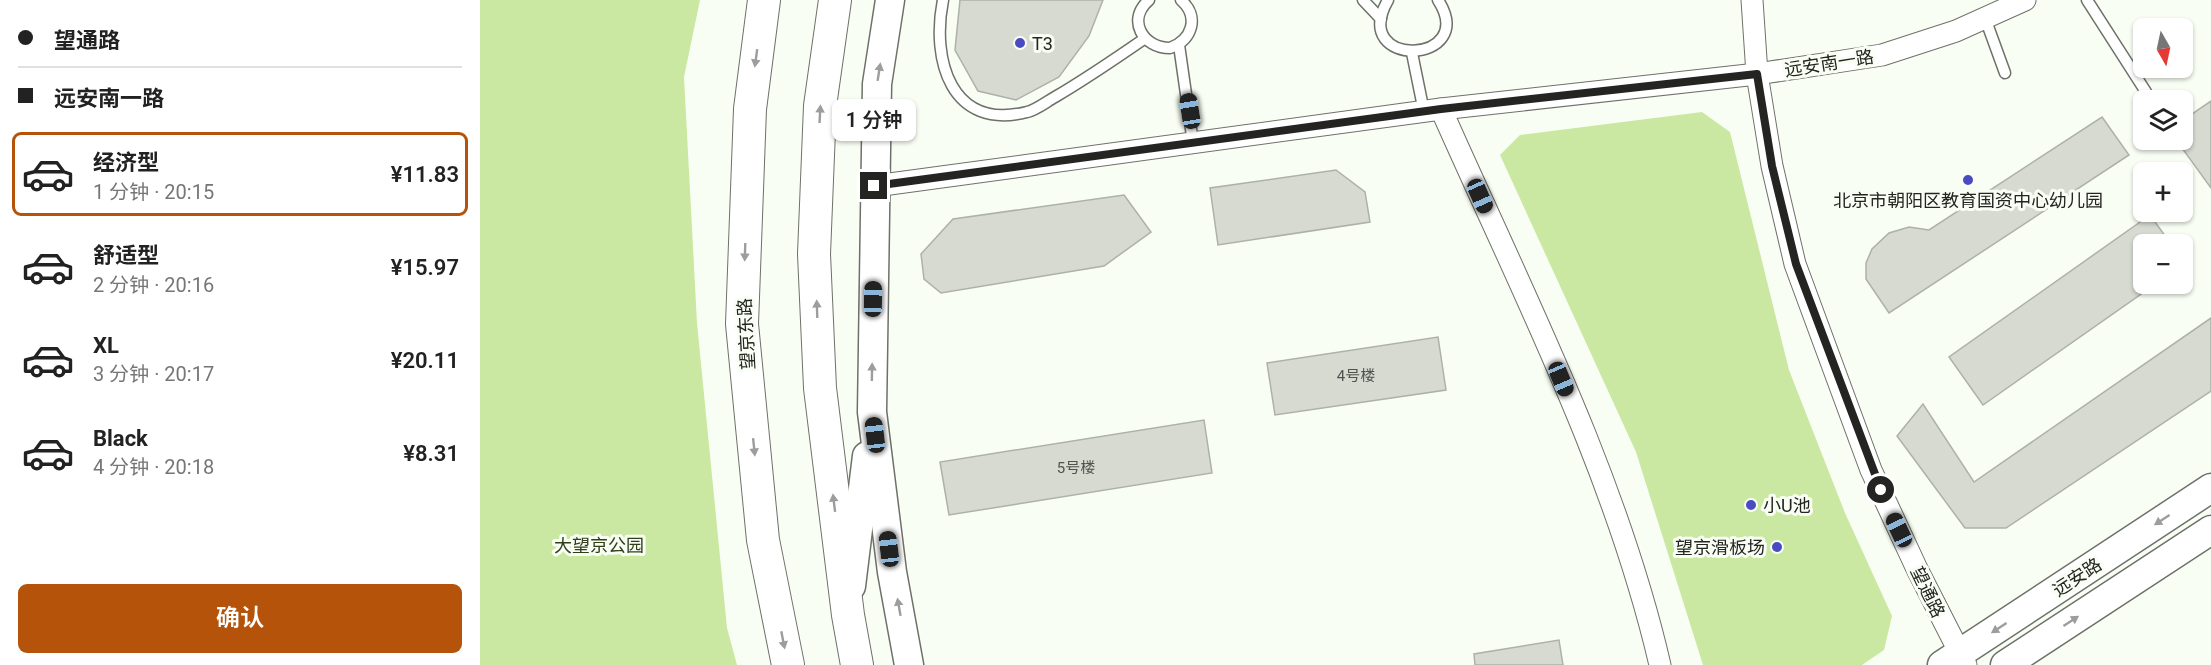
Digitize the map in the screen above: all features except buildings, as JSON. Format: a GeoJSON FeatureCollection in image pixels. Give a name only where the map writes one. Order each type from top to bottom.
{"type":"FeatureCollection","features":[{"type":"Feature","properties":{"kind":"main road","name":"望京东路"},"geometry":{"type":"LineString","coordinates":[[764,0],[750,109],[742,324],[763,540],[788,665]]}},
{"type":"Feature","properties":{"kind":"main road"},"geometry":{"type":"LineString","coordinates":[[835,0],[820,106],[814,254],[820,388],[848,615],[857,665]]}},
{"type":"Feature","properties":{"kind":"street"},"geometry":{"type":"LineString","coordinates":[[848,615],[872,412],[877,84],[890,0]]}},
{"type":"Feature","properties":{"kind":"street","name":"望通路"},"geometry":{"type":"LineString","coordinates":[[1752,0],[1757,74],[1772,166],[1796,264],[1872,470],[1956,661]]}},
{"type":"Feature","properties":{"kind":"street","name":"远安南一路"},"geometry":{"type":"LineString","coordinates":[[874,186],[1432,111],[1757,74],[1882,55],[1956,31],[2025,0]]}},
{"type":"Feature","properties":{"kind":"street"},"geometry":{"type":"LineString","coordinates":[[1432,111],[1533,314],[1607,488],[1660,665]]}},
{"type":"Feature","properties":{"kind":"street"},"geometry":{"type":"LineString","coordinates":[[872,412],[892,572],[909,665]]}},
{"type":"Feature","properties":{"kind":"street","name":"远安路"},"geometry":{"type":"LineString","coordinates":[[1956,661],[2211,488]]}},
{"type":"Feature","properties":{"kind":"street","name":"远安路"},"geometry":{"type":"LineString","coordinates":[[2005,665],[2211,530]]}},
{"type":"Feature","properties":{"kind":"lane"},"geometry":{"type":"LineString","coordinates":[[943,0],[939,17],[940,54],[953,90],[969,108],[998,116],[1029,112],[1144,39]]}},
{"type":"Feature","properties":{"kind":"lane"},"geometry":{"type":"LineString","coordinates":[[1149,0],[1140,12],[1138,22],[1144,39],[1161,48],[1179,45],[1186,39],[1192,24],[1192,16],[1183,0]]}},
{"type":"Feature","properties":{"kind":"lane"},"geometry":{"type":"LineString","coordinates":[[1363,0],[1381,19],[1386,38],[1402,51],[1412,53],[1432,46],[1445,28],[1446,17],[1438,0]]}},
{"type":"Feature","properties":{"kind":"lane"},"geometry":{"type":"LineString","coordinates":[[1381,19],[1388,0]]}},
{"type":"Feature","properties":{"kind":"lane"},"geometry":{"type":"LineString","coordinates":[[2087,0],[2145,90]]}},
{"type":"Feature","properties":{"kind":"lane"},"geometry":{"type":"LineString","coordinates":[[1985,18],[2005,73]]}},
{"type":"Feature","properties":{"kind":"lane"},"geometry":{"type":"LineString","coordinates":[[1179,45],[1193,143]]}},
{"type":"Feature","properties":{"kind":"lane"},"geometry":{"type":"LineString","coordinates":[[1412,53],[1432,111]]}},
{"type":"Feature","properties":{"kind":"green space","name":"大望京公园"},"geometry":{"type":"Polygon","coordinates":[[[480,0],[700,0],[684,77],[697,323],[727,628],[737,665],[480,665],[480,0]]]}},
{"type":"Feature","properties":{"kind":"green space"},"geometry":{"type":"Polygon","coordinates":[[[1702,112],[1730,132],[1789,370],[1845,513],[1892,616],[1884,650],[1862,665],[1703,665],[1636,452],[1500,155],[1520,135],[1702,112]]]}},
{"type":"Feature","properties":{"kind":"place","name":"T3"},"geometry":{"type":"Point","coordinates":[1020,43]}},
{"type":"Feature","properties":{"kind":"place","name":"北京市朝阳区教育国资中心幼儿园"},"geometry":{"type":"Point","coordinates":[1968,180]}},
{"type":"Feature","properties":{"kind":"place","name":"小U池"},"geometry":{"type":"Point","coordinates":[1751,505]}},
{"type":"Feature","properties":{"kind":"place","name":"望京滑板场"},"geometry":{"type":"Point","coordinates":[1777,547]}},
{"type":"Feature","properties":{"kind":"route"},"geometry":{"type":"LineString","coordinates":[[874,186],[1441,109],[1757,74],[1772,166],[1796,264],[1881,490]]}}]}
